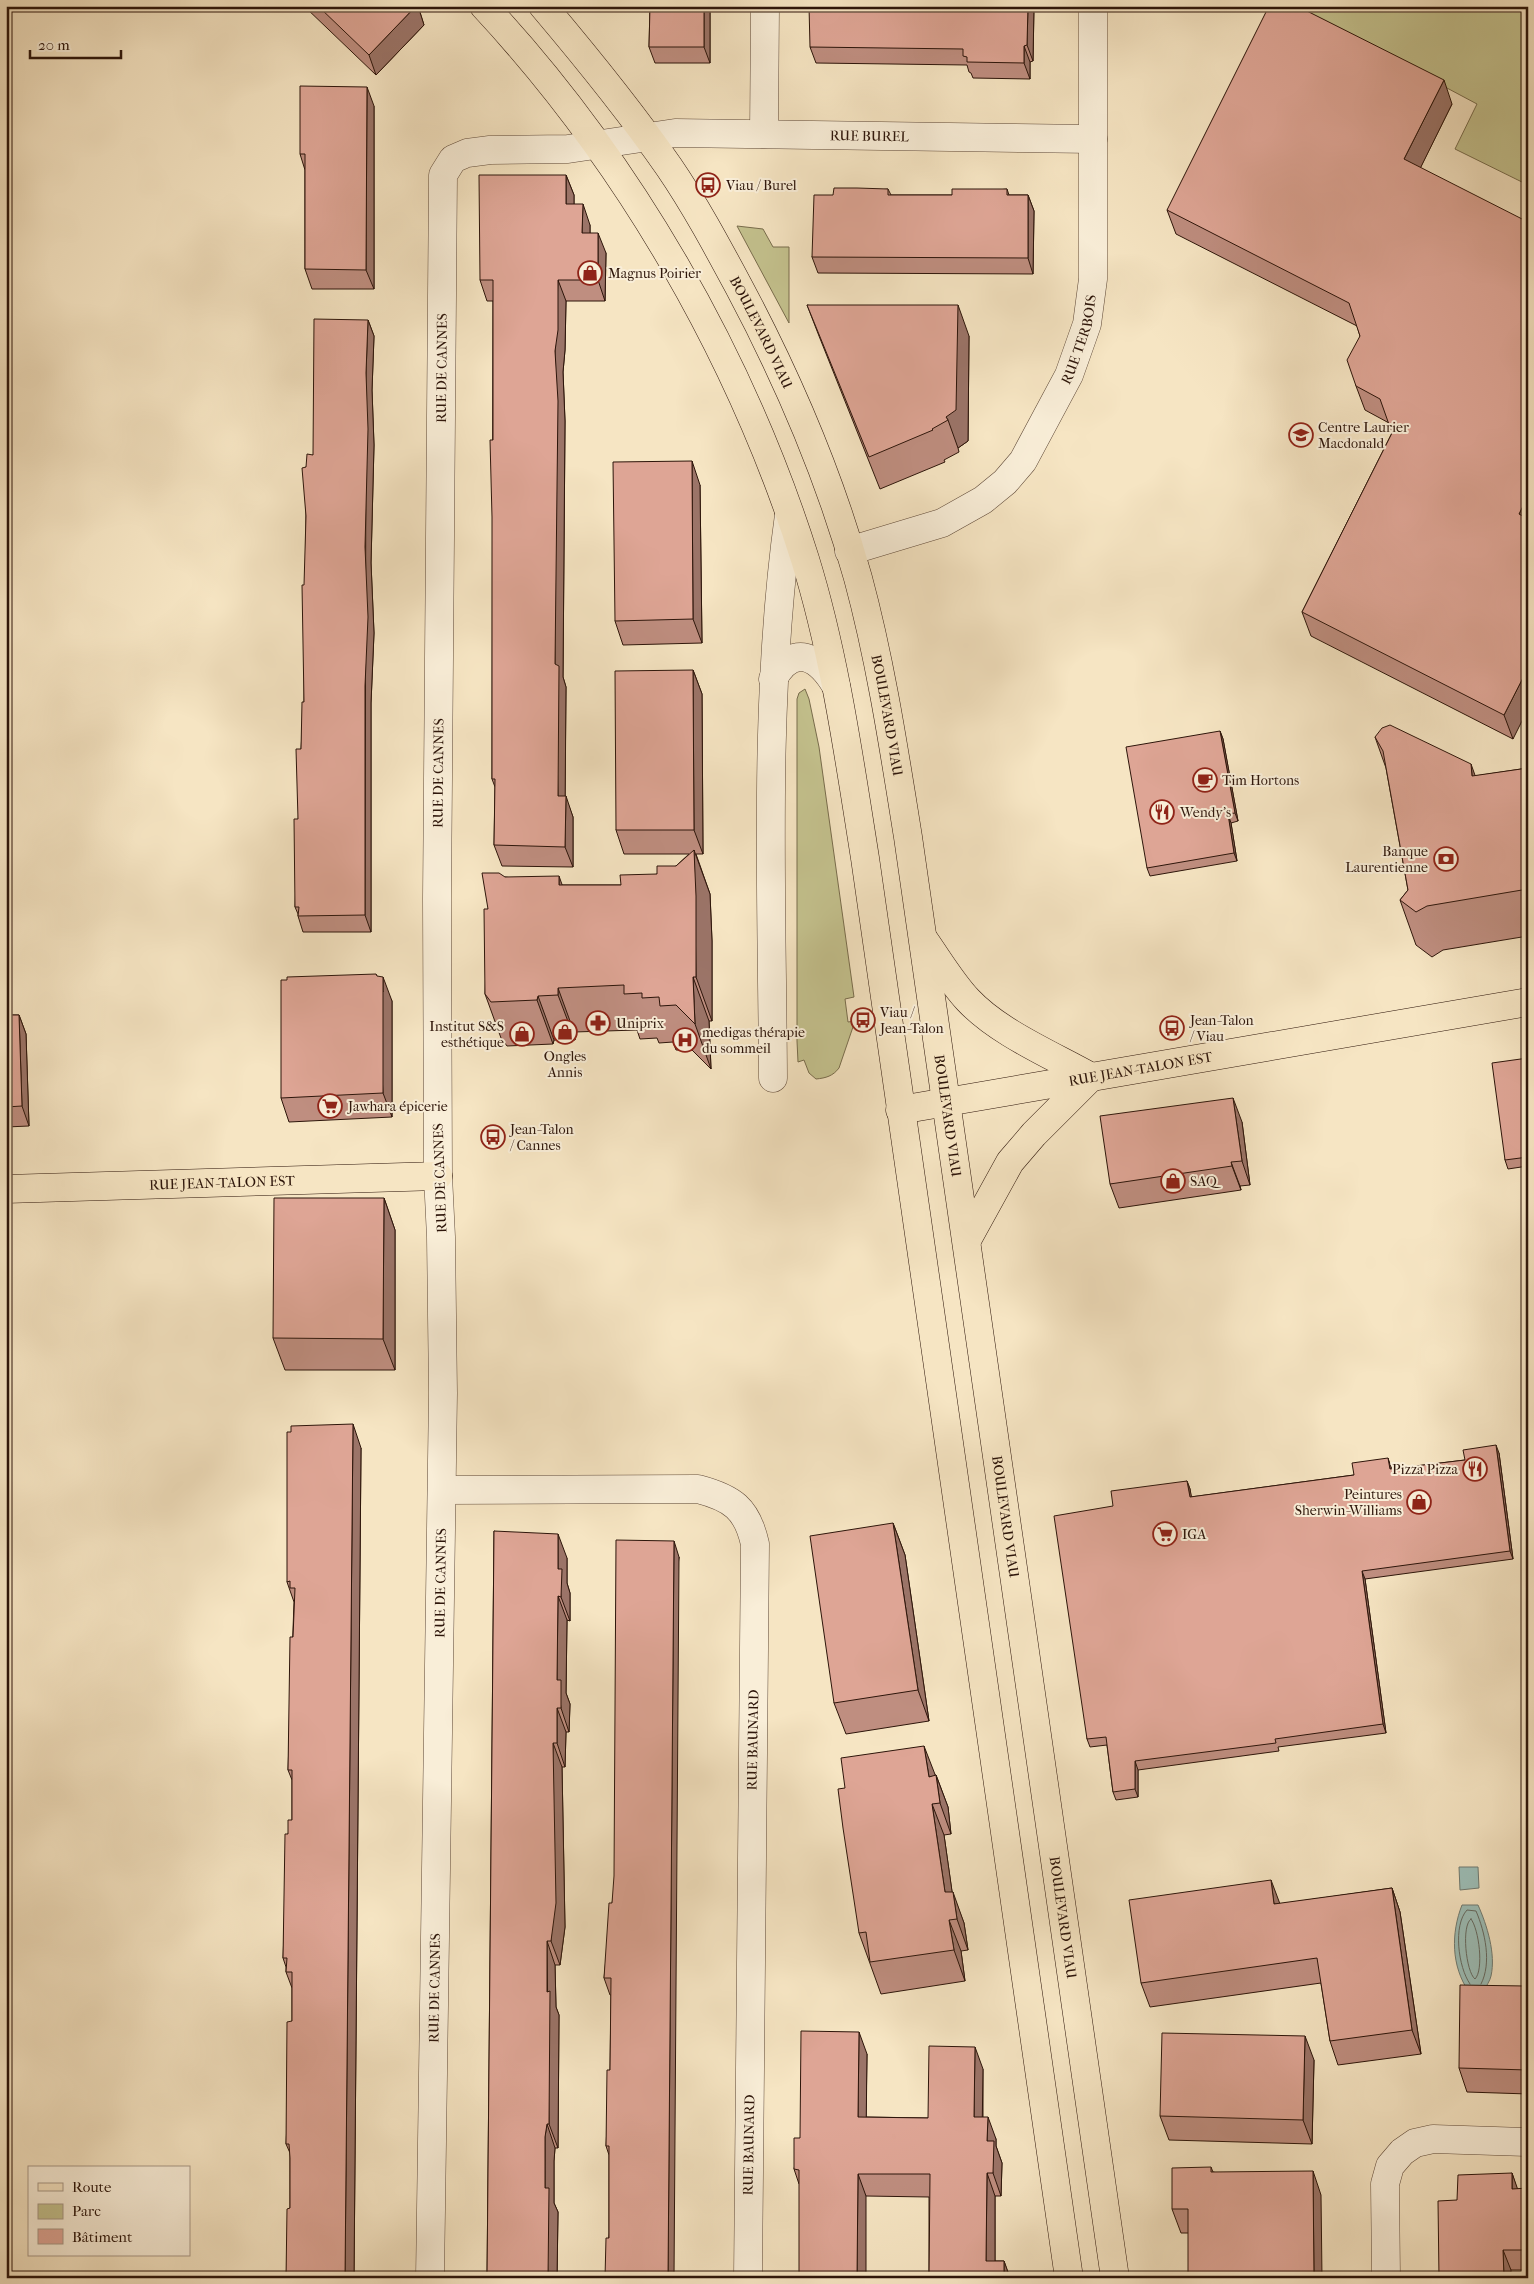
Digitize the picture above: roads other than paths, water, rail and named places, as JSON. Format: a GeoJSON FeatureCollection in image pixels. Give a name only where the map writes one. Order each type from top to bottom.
{"type":"FeatureCollection","features":[{"type":"Feature","properties":{"kind":"main road"},"geometry":{"type":"LineString","coordinates":[[484,6],[539,70],[596,144],[658,238],[714,338],[751,416],[789,515],[810,578],[836,686],[863,849],[1069,2278]]}},
{"type":"Feature","properties":{"kind":"main road","name":"BOULEVARD VIAU"},"geometry":{"type":"LineString","coordinates":[[543,6],[612,89],[647,137],[698,215],[754,315],[803,422],[850,551],[865,605],[883,686],[947,1102],[1115,2278]]}},
{"type":"Feature","properties":{"kind":"main road"},"geometry":{"type":"LineString","coordinates":[[922,936],[957,987],[978,1010],[1006,1030],[1091,1077],[1034,1134],[1010,1162],[966,1240]]}},
{"type":"Feature","properties":{"kind":"main road","name":"RUE JEAN-TALON EST"},"geometry":{"type":"LineString","coordinates":[[900,1110],[1528,1002]]}},
{"type":"Feature","properties":{"kind":"main road","name":"RUE JEAN-TALON EST"},"geometry":{"type":"LineString","coordinates":[[6,1189],[438,1176]]}},
{"type":"Feature","properties":{"kind":"street"},"geometry":{"type":"LineString","coordinates":[[764,134],[765,6]]}},
{"type":"Feature","properties":{"kind":"street","name":"RUE TERBOIS"},"geometry":{"type":"LineString","coordinates":[[850,551],[959,515],[983,500],[1004,482],[1032,448],[1069,375],[1087,324],[1094,256],[1093,6]]}},
{"type":"Feature","properties":{"kind":"street","name":"RUE BUREL"},"geometry":{"type":"LineString","coordinates":[[647,137],[683,133],[1093,139]]}},
{"type":"Feature","properties":{"kind":"street","name":"RUE DE CANNES"},"geometry":{"type":"LineString","coordinates":[[430,2278],[442,1490],[442,1247],[438,1176],[437,889],[442,181],[448,164],[458,156],[467,153],[490,150],[568,149],[647,137]]}},
{"type":"Feature","properties":{"kind":"street"},"geometry":{"type":"LineString","coordinates":[[773,1078],[773,679],[779,585],[789,515]]}},
{"type":"Feature","properties":{"kind":"street"},"geometry":{"type":"LineString","coordinates":[[773,679],[780,668],[787,662],[800,658],[812,658],[827,671],[836,686]]}},
{"type":"Feature","properties":{"kind":"street","name":"RUE BAUNARD"},"geometry":{"type":"LineString","coordinates":[[442,1490],[698,1489],[721,1496],[739,1508],[750,1526],[755,1544],[748,2278]]}},
{"type":"Feature","properties":{"kind":"street"},"geometry":{"type":"LineString","coordinates":[[1386,2278],[1385,2184],[1390,2166],[1402,2152],[1415,2143],[1433,2140],[1528,2142]]}},
{"type":"Feature","properties":{"kind":"water"},"geometry":{"type":"Polygon","coordinates":[[[1459,1867],[1478,1867],[1479,1888],[1460,1890],[1459,1867]]]}},
{"type":"Feature","properties":{"kind":"water"},"geometry":{"type":"Polygon","coordinates":[[[1462,1905],[1478,1905],[1485,1921],[1491,1949],[1492,1967],[1490,1978],[1484,1991],[1469,1992],[1463,1982],[1456,1960],[1456,1927],[1462,1905]]]}},
{"type":"Feature","properties":{"kind":"place","name":"Viau / Burel"},"geometry":{"type":"Point","coordinates":[708,185]}},
{"type":"Feature","properties":{"kind":"place","name":"Magnus Poirier"},"geometry":{"type":"Point","coordinates":[590,273]}},
{"type":"Feature","properties":{"kind":"place","name":"Centre Laurier Macdonald"},"geometry":{"type":"Point","coordinates":[1301,435]}},
{"type":"Feature","properties":{"kind":"place","name":"Tim Hortons"},"geometry":{"type":"Point","coordinates":[1205,780]}},
{"type":"Feature","properties":{"kind":"place","name":"Wendy's"},"geometry":{"type":"Point","coordinates":[1162,812]}},
{"type":"Feature","properties":{"kind":"place","name":"Banque Laurentienne"},"geometry":{"type":"Point","coordinates":[1446,859]}},
{"type":"Feature","properties":{"kind":"place","name":"Viau / Jean-Talon"},"geometry":{"type":"Point","coordinates":[863,1020]}},
{"type":"Feature","properties":{"kind":"place","name":"Uniprix"},"geometry":{"type":"Point","coordinates":[598,1023]}},
{"type":"Feature","properties":{"kind":"place","name":"Jean-Talon / Viau"},"geometry":{"type":"Point","coordinates":[1172,1028]}},
{"type":"Feature","properties":{"kind":"place","name":"Ongles Annis"},"geometry":{"type":"Point","coordinates":[565,1032]}},
{"type":"Feature","properties":{"kind":"place","name":"Institut S&S esthétique"},"geometry":{"type":"Point","coordinates":[522,1034]}},
{"type":"Feature","properties":{"kind":"place","name":"medigas thérapie du sommeil"},"geometry":{"type":"Point","coordinates":[685,1040]}},
{"type":"Feature","properties":{"kind":"place","name":"Jawhara épicerie"},"geometry":{"type":"Point","coordinates":[330,1106]}},
{"type":"Feature","properties":{"kind":"place","name":"Jean-Talon / Cannes"},"geometry":{"type":"Point","coordinates":[493,1137]}},
{"type":"Feature","properties":{"kind":"place","name":"SAQ"},"geometry":{"type":"Point","coordinates":[1173,1181]}},
{"type":"Feature","properties":{"kind":"place","name":"Pizza Pizza"},"geometry":{"type":"Point","coordinates":[1475,1469]}},
{"type":"Feature","properties":{"kind":"place","name":"Peintures Sherwin-Williams"},"geometry":{"type":"Point","coordinates":[1419,1502]}},
{"type":"Feature","properties":{"kind":"place","name":"IGA"},"geometry":{"type":"Point","coordinates":[1165,1534]}}]}
